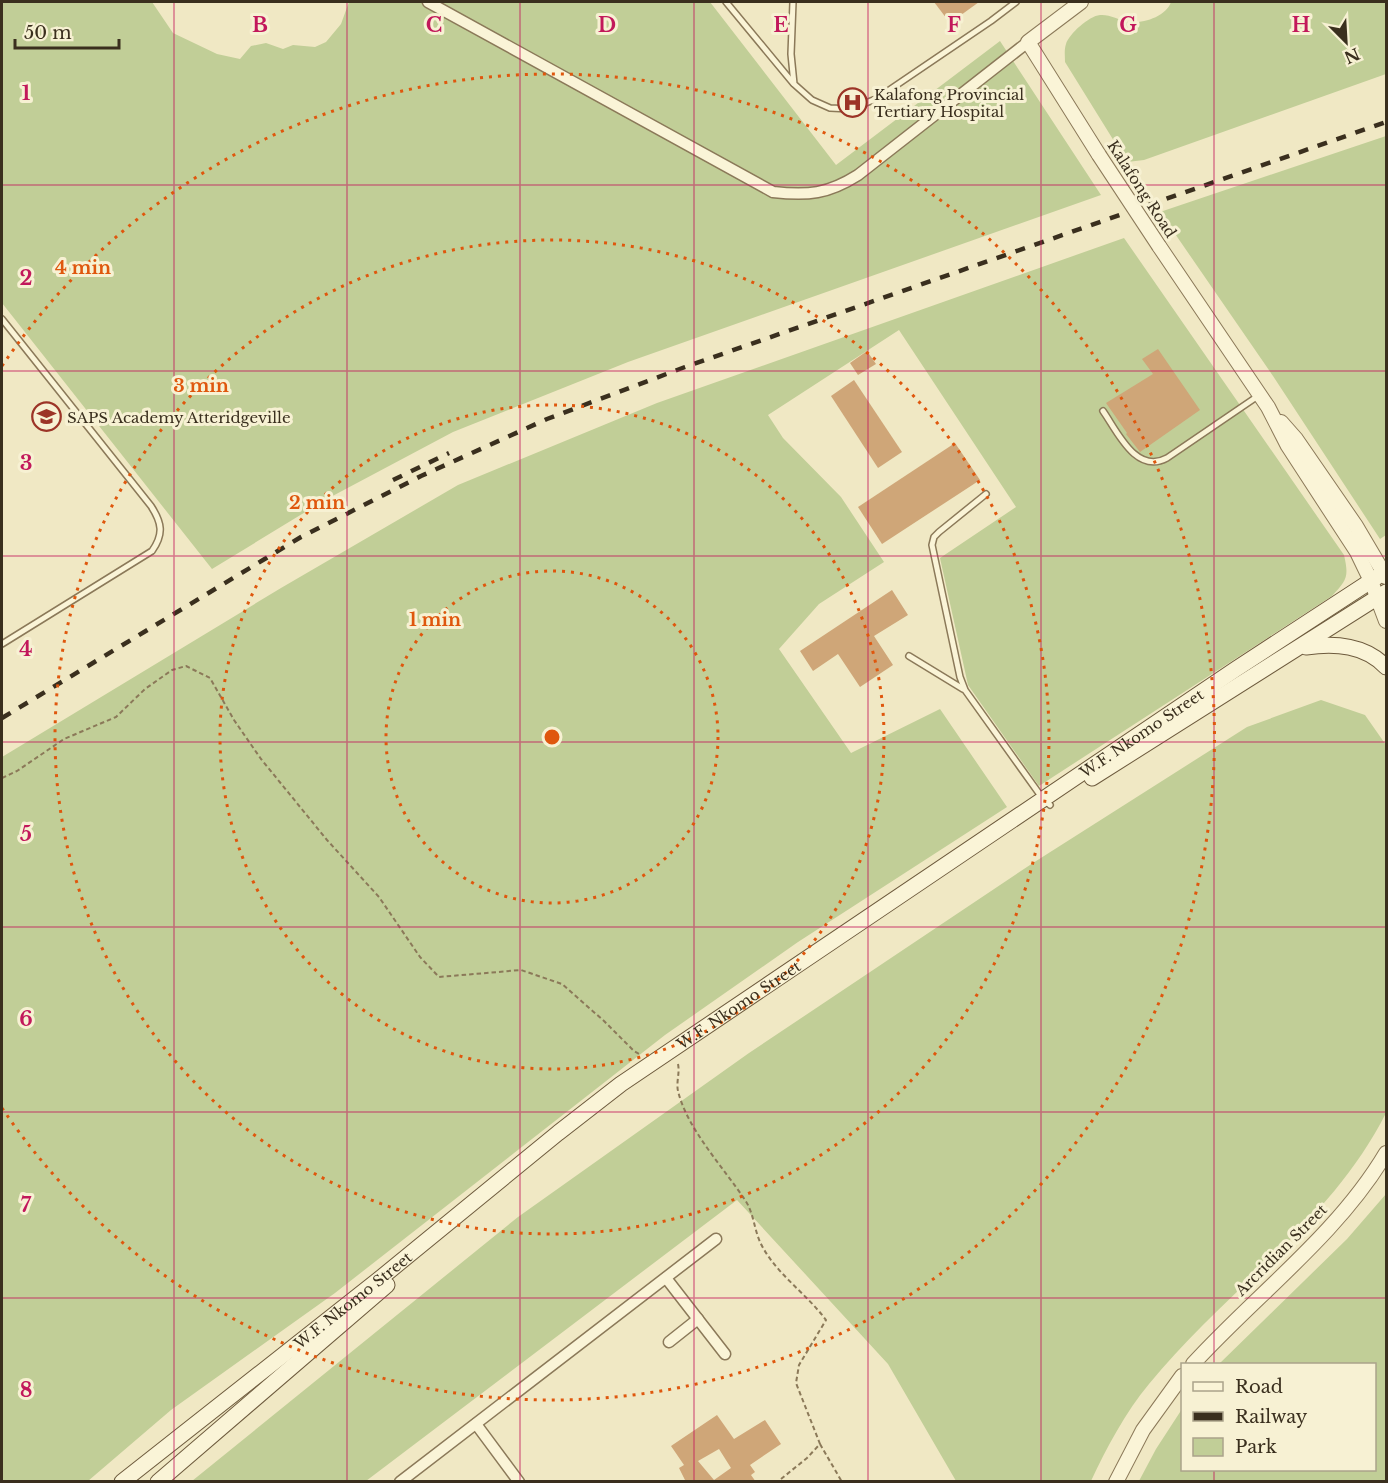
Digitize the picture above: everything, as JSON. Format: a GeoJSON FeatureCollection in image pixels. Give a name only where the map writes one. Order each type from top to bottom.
{"type":"FeatureCollection","features":[{"type":"Feature","properties":{"kind":"main road","name":"W.F. Nkomo Street"},"geometry":{"type":"LineString","coordinates":[[158,1482],[421,1256],[633,1086],[1236,669],[1382,576]]}},
{"type":"Feature","properties":{"kind":"main road","name":"W.F. Nkomo Street"},"geometry":{"type":"LineString","coordinates":[[122,1482],[377,1281],[558,1133],[654,1061],[1046,802],[1383,595]]}},
{"type":"Feature","properties":{"kind":"main road"},"geometry":{"type":"LineString","coordinates":[[1300,648],[1321,645],[1348,646],[1373,656],[1386,668]]}},
{"type":"Feature","properties":{"kind":"street"},"geometry":{"type":"LineString","coordinates":[[428,2],[773,192],[798,195],[831,190],[858,175],[1081,2]]}},
{"type":"Feature","properties":{"kind":"street","name":"Kalafong Road"},"geometry":{"type":"LineString","coordinates":[[1028,42],[1099,155],[1264,401],[1288,447],[1357,552],[1382,576],[1383,595]]}},
{"type":"Feature","properties":{"kind":"street"},"geometry":{"type":"LineString","coordinates":[[1383,595],[1386,621]]}},
{"type":"Feature","properties":{"kind":"street","name":"Arcridian Street"},"geometry":{"type":"LineString","coordinates":[[1195,1363],[1222,1332],[1335,1220],[1376,1170],[1386,1153]]}},
{"type":"Feature","properties":{"kind":"street"},"geometry":{"type":"LineString","coordinates":[[400,1482],[716,1239]]}},
{"type":"Feature","properties":{"kind":"street"},"geometry":{"type":"LineString","coordinates":[[666,1278],[725,1354]]}},
{"type":"Feature","properties":{"kind":"street"},"geometry":{"type":"LineString","coordinates":[[669,1342],[698,1319]]}},
{"type":"Feature","properties":{"kind":"street"},"geometry":{"type":"LineString","coordinates":[[1116,1482],[1143,1430],[1181,1377]]}},
{"type":"Feature","properties":{"kind":"street"},"geometry":{"type":"LineString","coordinates":[[476,1424],[519,1482]]}},
{"type":"Feature","properties":{"kind":"lane"},"geometry":{"type":"LineString","coordinates":[[726,2],[794,84],[812,100],[830,108],[850,109],[876,99],[1016,2]]}},
{"type":"Feature","properties":{"kind":"lane"},"geometry":{"type":"LineString","coordinates":[[793,2],[791,54],[794,84]]}},
{"type":"Feature","properties":{"kind":"lane"},"geometry":{"type":"LineString","coordinates":[[2,319],[151,506],[159,518],[161,527],[159,538],[152,551],[2,644]]}},
{"type":"Feature","properties":{"kind":"lane"},"geometry":{"type":"LineString","coordinates":[[1103,411],[1136,457],[1145,462],[1157,462],[1264,401]]}},
{"type":"Feature","properties":{"kind":"lane"},"geometry":{"type":"LineString","coordinates":[[986,494],[939,532],[934,537],[932,545],[960,677],[965,690],[1046,802]]}},
{"type":"Feature","properties":{"kind":"lane"},"geometry":{"type":"LineString","coordinates":[[909,656],[965,690]]}},
{"type":"Feature","properties":{"kind":"path"},"geometry":{"type":"LineString","coordinates":[[2,778],[17,771],[64,739],[116,717],[145,689],[172,670],[186,666],[210,678],[234,720],[261,759],[293,800],[379,897],[420,957],[439,977],[521,970],[562,984],[634,1051],[654,1061]]}},
{"type":"Feature","properties":{"kind":"path"},"geometry":{"type":"LineString","coordinates":[[676,1055],[679,1070],[678,1089],[686,1112],[711,1153],[747,1203],[761,1243],[787,1279],[813,1303],[826,1320],[799,1365],[796,1383],[820,1444],[842,1482]]}},
{"type":"Feature","properties":{"kind":"path"},"geometry":{"type":"LineString","coordinates":[[781,1479],[820,1444]]}},
{"type":"Feature","properties":{"kind":"green space"},"geometry":{"type":"Polygon","coordinates":[[[2,2],[152,2],[173,33],[217,54],[240,59],[251,46],[266,43],[283,49],[293,45],[315,47],[326,42],[341,24],[349,2],[710,2],[836,165],[1000,41],[1101,195],[628,362],[453,432],[325,500],[212,569],[2,303],[2,2]]]}},
{"type":"Feature","properties":{"kind":"green space"},"geometry":{"type":"Polygon","coordinates":[[[1171,2],[1386,2],[1386,74],[1144,160],[1127,162],[1065,62],[1066,44],[1080,26],[1096,16],[1103,15],[1128,22],[1140,22],[1164,12],[1171,2]]]}},
{"type":"Feature","properties":{"kind":"green space"},"geometry":{"type":"Polygon","coordinates":[[[1386,136],[1386,535],[1380,539],[1273,376],[1160,212],[1386,136]]]}},
{"type":"Feature","properties":{"kind":"green space"},"geometry":{"type":"Polygon","coordinates":[[[1124,238],[1344,555],[1346,578],[1337,591],[1039,786],[968,685],[940,558],[1016,507],[899,330],[768,415],[783,438],[841,497],[884,562],[819,604],[779,649],[851,753],[940,709],[1007,807],[798,942],[665,1035],[335,1293],[171,1410],[88,1481],[2,1482],[2,757],[281,588],[458,485],[657,403],[1124,238]]]}},
{"type":"Feature","properties":{"kind":"green space"},"geometry":{"type":"Polygon","coordinates":[[[1321,700],[1365,715],[1386,745],[1386,1113],[1363,1152],[1307,1222],[1210,1318],[1149,1384],[1117,1431],[1091,1481],[956,1481],[888,1364],[737,1200],[366,1481],[192,1481],[518,1217],[749,1053],[1033,863],[1247,727],[1321,700]]]}},
{"type":"Feature","properties":{"kind":"green space"},"geometry":{"type":"Polygon","coordinates":[[[1386,1194],[1386,1481],[1139,1481],[1181,1411],[1181,1471],[1376,1471],[1376,1363],[1220,1363],[1347,1239],[1386,1194]]]}},
{"type":"Feature","properties":{"kind":"building"},"geometry":{"type":"Polygon","coordinates":[[[934,2],[979,2],[950,23],[934,2]]]}},
{"type":"Feature","properties":{"kind":"building"},"geometry":{"type":"Polygon","coordinates":[[[1158,349],[1200,410],[1140,452],[1106,403],[1153,374],[1142,359],[1158,349]]]}},
{"type":"Feature","properties":{"kind":"building"},"geometry":{"type":"Polygon","coordinates":[[[867,351],[876,364],[858,375],[850,363],[867,351]]]}},
{"type":"Feature","properties":{"kind":"building"},"geometry":{"type":"Polygon","coordinates":[[[854,380],[902,452],[878,468],[831,396],[854,380]]]}},
{"type":"Feature","properties":{"kind":"building"},"geometry":{"type":"Polygon","coordinates":[[[955,443],[980,480],[882,544],[858,507],[955,443]]]}},
{"type":"Feature","properties":{"kind":"building"},"geometry":{"type":"Polygon","coordinates":[[[892,590],[908,615],[874,636],[893,665],[860,687],[838,654],[813,671],[800,651],[892,590]]]}},
{"type":"Feature","properties":{"kind":"building"},"geometry":{"type":"Polygon","coordinates":[[[717,1415],[734,1439],[765,1420],[781,1444],[750,1465],[755,1472],[751,1475],[756,1482],[686,1482],[679,1468],[684,1465],[671,1446],[717,1415]],[[719,1449],[698,1461],[714,1480],[731,1468],[719,1449]]]}},
{"type":"Feature","properties":{"kind":"railway"},"geometry":{"type":"LineString","coordinates":[[2,718],[301,537],[421,476],[547,419],[685,367],[1386,122]]}},
{"type":"Feature","properties":{"kind":"railway"},"geometry":{"type":"LineString","coordinates":[[393,480],[449,453]]}},
{"type":"Feature","properties":{"kind":"place","name":"Kalafong Provincial Tertiary Hospital"},"geometry":{"type":"Point","coordinates":[853,103]}},
{"type":"Feature","properties":{"kind":"place","name":"SAPS Academy Atteridgeville"},"geometry":{"type":"Point","coordinates":[46,417]}}]}
